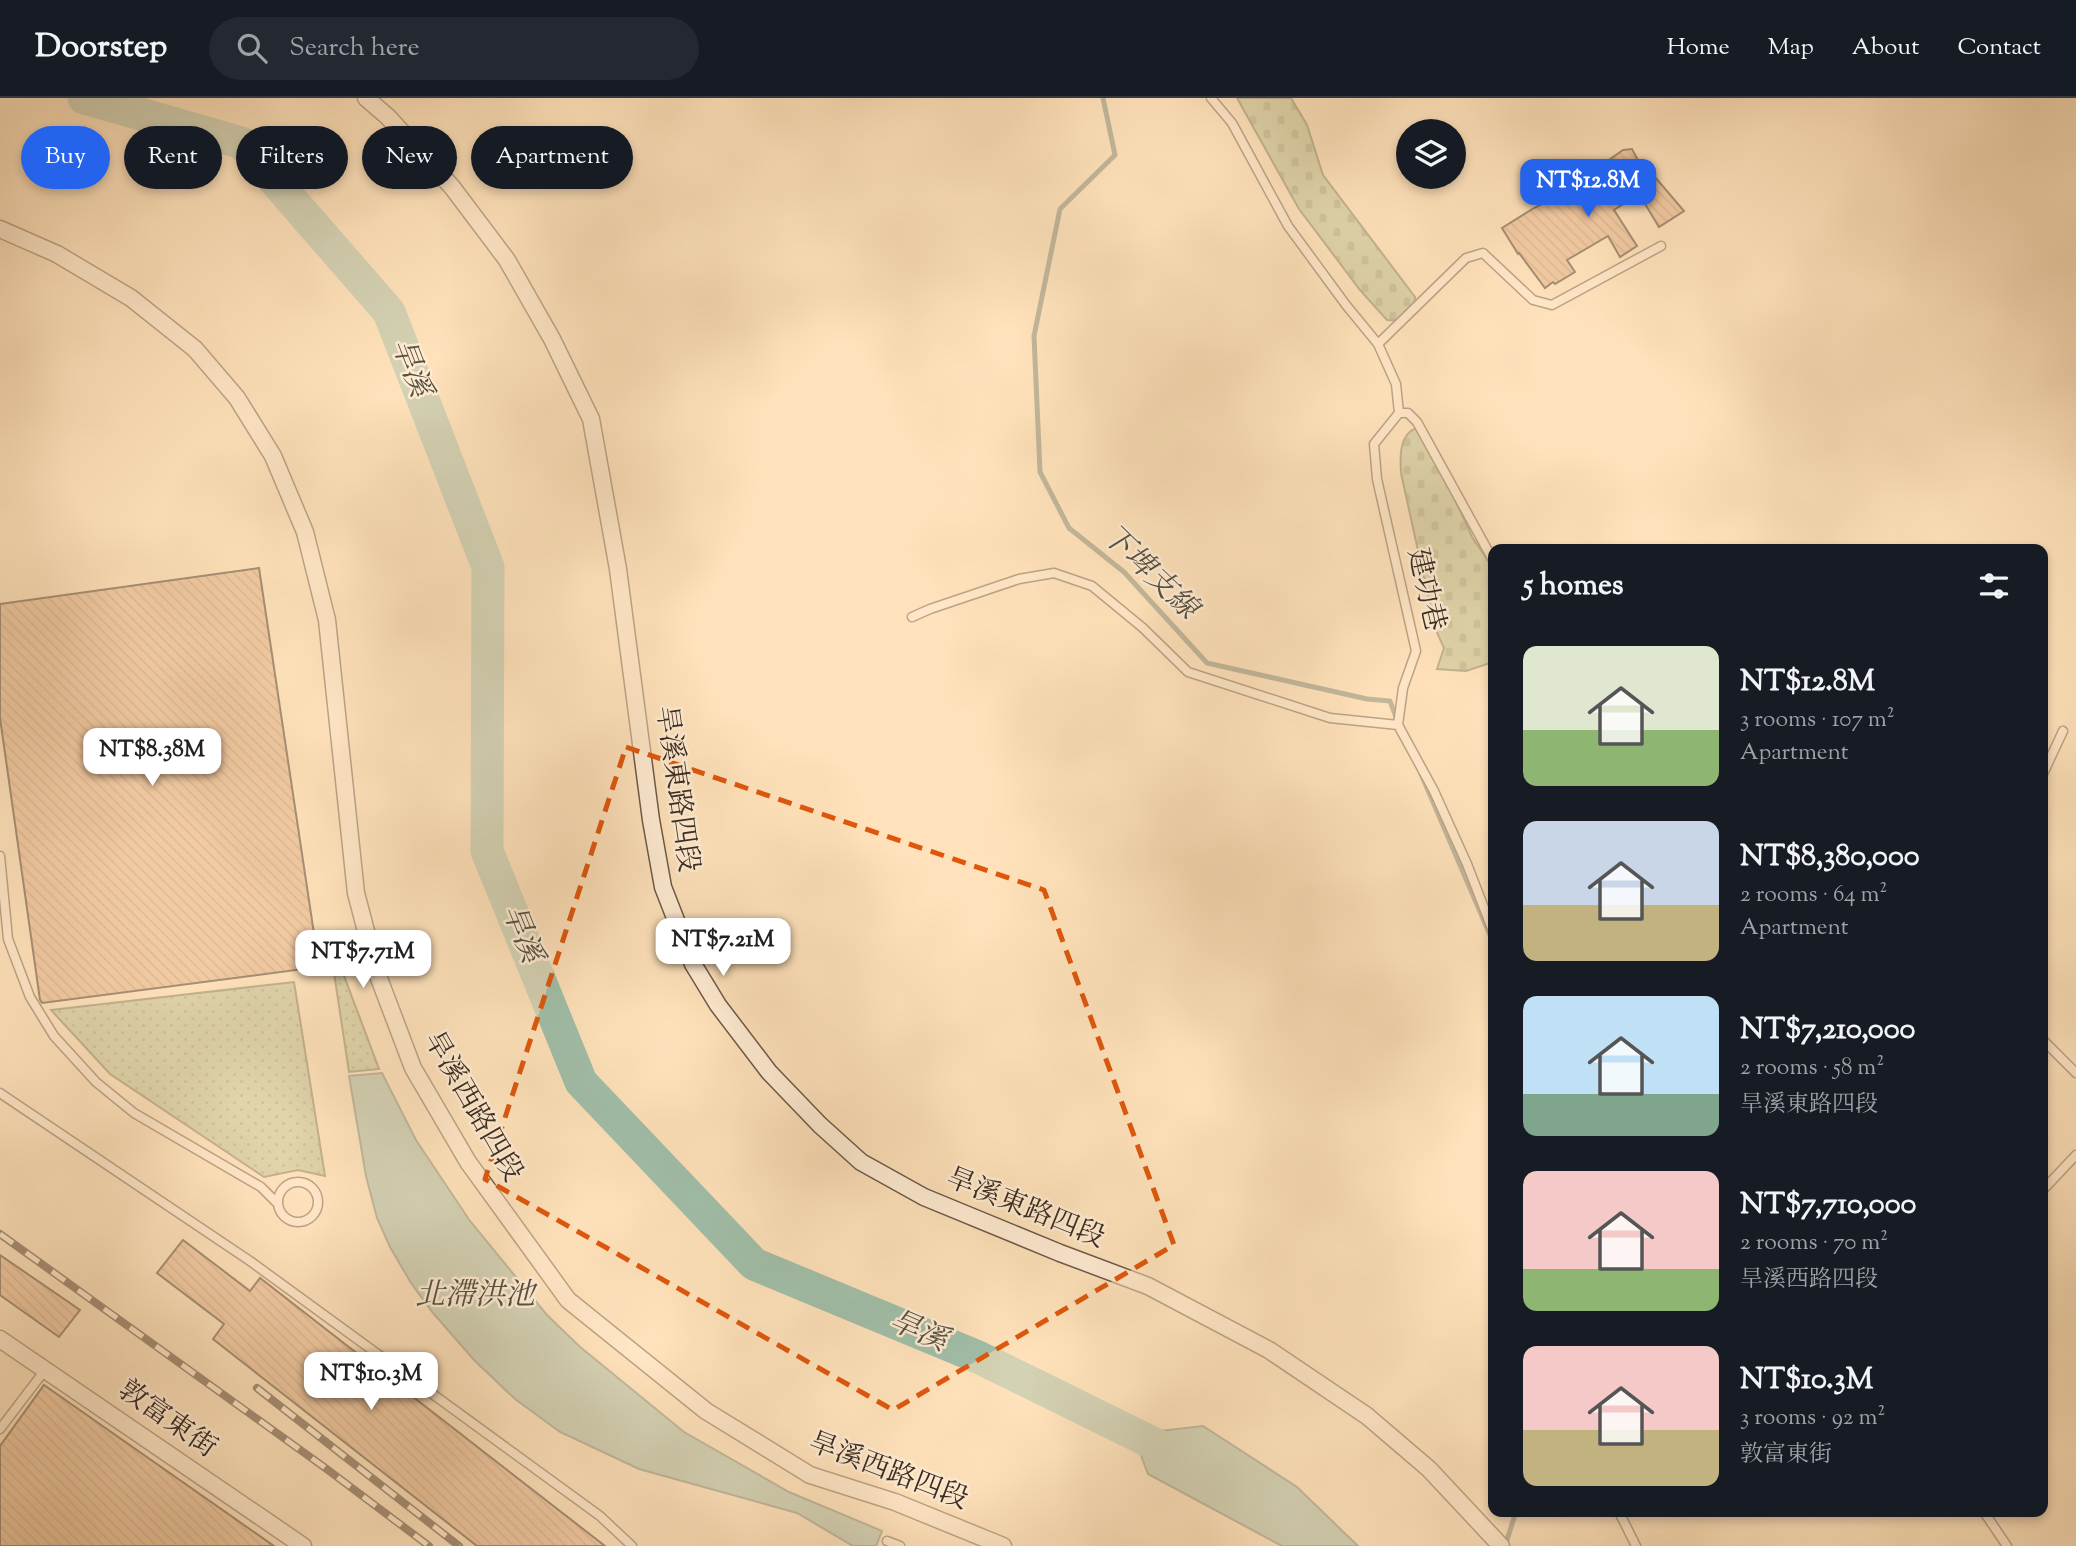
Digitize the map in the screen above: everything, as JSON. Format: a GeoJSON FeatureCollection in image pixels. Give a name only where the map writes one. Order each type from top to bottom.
{"type":"FeatureCollection","features":[{"type":"Feature","properties":{"kind":"street","name":"旱溪東路四段"},"geometry":{"type":"LineString","coordinates":[[366,98],[388,117],[452,187],[507,260],[552,339],[591,419],[618,569],[651,820],[663,887],[693,964],[718,1005],[769,1072],[820,1125],[861,1162],[924,1197],[1148,1286],[1269,1350],[1367,1416],[1429,1469],[1501,1546]]}},
{"type":"Feature","properties":{"kind":"street","name":"旱溪西路四段"},"geometry":{"type":"LineString","coordinates":[[0,229],[57,254],[131,298],[195,349],[237,398],[273,456],[305,532],[327,620],[356,893],[377,974],[413,1068],[468,1162],[568,1300],[706,1411],[810,1475],[895,1502],[1003,1546]]}},
{"type":"Feature","properties":{"kind":"street","name":"敦富東街"},"geometry":{"type":"LineString","coordinates":[[0,1339],[303,1546]]}},
{"type":"Feature","properties":{"kind":"lane"},"geometry":{"type":"LineString","coordinates":[[1212,98],[1232,123],[1288,226],[1378,344],[1396,384],[1399,413],[1408,413],[1417,422],[1488,551]]}},
{"type":"Feature","properties":{"kind":"lane"},"geometry":{"type":"LineString","coordinates":[[1378,344],[1466,258],[1483,253],[1532,300],[1552,305],[1661,246]]}},
{"type":"Feature","properties":{"kind":"lane","name":"建功巷"},"geometry":{"type":"LineString","coordinates":[[1398,725],[1403,688],[1416,651],[1377,479],[1374,444],[1399,413]]}},
{"type":"Feature","properties":{"kind":"lane"},"geometry":{"type":"LineString","coordinates":[[912,617],[1019,579],[1054,573],[1093,586],[1143,628],[1188,672],[1330,718],[1398,725],[1434,791],[1488,918]]}},
{"type":"Feature","properties":{"kind":"lane"},"geometry":{"type":"LineString","coordinates":[[2048,763],[2063,731]]}},
{"type":"Feature","properties":{"kind":"lane"},"geometry":{"type":"LineString","coordinates":[[0,856],[8,939],[30,997],[54,1036],[96,1082],[134,1113],[261,1187],[278,1204],[283,1216],[295,1223],[308,1220],[317,1210],[318,1197],[311,1186],[298,1181],[285,1186],[261,1187]]}},
{"type":"Feature","properties":{"kind":"lane"},"geometry":{"type":"LineString","coordinates":[[2048,1045],[2076,1073]]}},
{"type":"Feature","properties":{"kind":"lane"},"geometry":{"type":"LineString","coordinates":[[0,1093],[250,1261],[600,1516],[632,1546]]}},
{"type":"Feature","properties":{"kind":"lane"},"geometry":{"type":"LineString","coordinates":[[2048,1185],[2076,1155]]}},
{"type":"Feature","properties":{"kind":"lane"},"geometry":{"type":"LineString","coordinates":[[278,1204],[285,1186]]}},
{"type":"Feature","properties":{"kind":"lane"},"geometry":{"type":"LineString","coordinates":[[0,1429],[46,1369]]}},
{"type":"Feature","properties":{"kind":"lane"},"geometry":{"type":"LineString","coordinates":[[1622,1517],[1636,1546]]}},
{"type":"Feature","properties":{"kind":"lane"},"geometry":{"type":"LineString","coordinates":[[1987,1517],[2007,1546]]}},
{"type":"Feature","properties":{"kind":"lane"},"geometry":{"type":"LineString","coordinates":[[887,1541],[900,1546]]}},
{"type":"Feature","properties":{"kind":"highlighted area"},"geometry":{"type":"Polygon","coordinates":[[[626,747],[1044,890],[1174,1245],[893,1410],[485,1179],[626,747]]]}},
{"type":"Feature","properties":{"kind":"green space"},"geometry":{"type":"Polygon","coordinates":[[[1237,98],[1291,98],[1307,125],[1323,175],[1415,297],[1414,306],[1400,321],[1387,320],[1360,290],[1299,209],[1237,98]]]}},
{"type":"Feature","properties":{"kind":"green space"},"geometry":{"type":"Polygon","coordinates":[[[1416,428],[1441,468],[1472,537],[1488,561],[1488,664],[1466,671],[1437,669],[1444,648],[1435,628],[1401,473],[1401,454],[1410,431],[1416,428]]]}},
{"type":"Feature","properties":{"kind":"green space"},"geometry":{"type":"Polygon","coordinates":[[[340,965],[379,1069],[349,1072],[333,966],[340,965]]]}},
{"type":"Feature","properties":{"kind":"green space"},"geometry":{"type":"Polygon","coordinates":[[[294,982],[325,1176],[298,1170],[264,1177],[110,1074],[51,1010],[294,982]]]}},
{"type":"Feature","properties":{"kind":"water","name":"北滯洪池"},"geometry":{"type":"Polygon","coordinates":[[[382,1073],[416,1140],[470,1221],[547,1315],[579,1346],[684,1432],[789,1492],[882,1531],[876,1546],[853,1546],[797,1513],[639,1469],[560,1432],[515,1399],[475,1361],[411,1283],[377,1218],[366,1176],[349,1076],[382,1073]]]}},
{"type":"Feature","properties":{"kind":"water"},"geometry":{"type":"Polygon","coordinates":[[[1203,1426],[1297,1487],[1358,1546],[1282,1546],[1148,1474],[1133,1434],[1203,1426]]]}},
{"type":"Feature","properties":{"kind":"building"},"geometry":{"type":"Polygon","coordinates":[[[1632,149],[1641,166],[1644,164],[1684,211],[1659,227],[1639,194],[1614,210],[1637,246],[1620,257],[1608,236],[1567,260],[1575,272],[1545,288],[1518,254],[1502,228],[1576,186],[1585,202],[1610,186],[1599,167],[1623,150],[1632,149]]]}},
{"type":"Feature","properties":{"kind":"building"},"geometry":{"type":"Polygon","coordinates":[[[259,568],[319,967],[42,1003],[0,718],[0,604],[259,568]]]}},
{"type":"Feature","properties":{"kind":"building"},"geometry":{"type":"Polygon","coordinates":[[[183,1240],[250,1291],[260,1278],[605,1546],[477,1546],[213,1339],[224,1324],[157,1273],[183,1240]]]}},
{"type":"Feature","properties":{"kind":"building"},"geometry":{"type":"Polygon","coordinates":[[[0,1255],[80,1310],[59,1337],[0,1295],[0,1255]]]}},
{"type":"Feature","properties":{"kind":"building"},"geometry":{"type":"Polygon","coordinates":[[[44,1385],[274,1546],[0,1546],[0,1446],[44,1385]]]}},
{"type":"Feature","properties":{"kind":"waterway","name":"旱溪"},"geometry":{"type":"LineString","coordinates":[[84,98],[242,143],[389,312],[488,567],[487,851],[581,1082],[754,1264],[978,1357],[1175,1454]]}},
{"type":"Feature","properties":{"kind":"waterway","name":"下埤支線"},"geometry":{"type":"LineString","coordinates":[[1103,98],[1115,155],[1060,209],[1034,336],[1040,472],[1069,528],[1124,572],[1207,663],[1367,699],[1390,701],[1397,720]]}},
{"type":"Feature","properties":{"kind":"waterway","name":"下埤支線"},"geometry":{"type":"LineString","coordinates":[[1421,774],[1488,930]]}},
{"type":"Feature","properties":{"kind":"waterway","name":"下埤支線"},"geometry":{"type":"LineString","coordinates":[[1505,1546],[1514,1517]]}},
{"type":"Feature","properties":{"kind":"railway"},"geometry":{"type":"LineString","coordinates":[[0,1234],[324,1467],[429,1546]]}},
{"type":"Feature","properties":{"kind":"railway"},"geometry":{"type":"LineString","coordinates":[[257,1388],[459,1546]]}}]}
